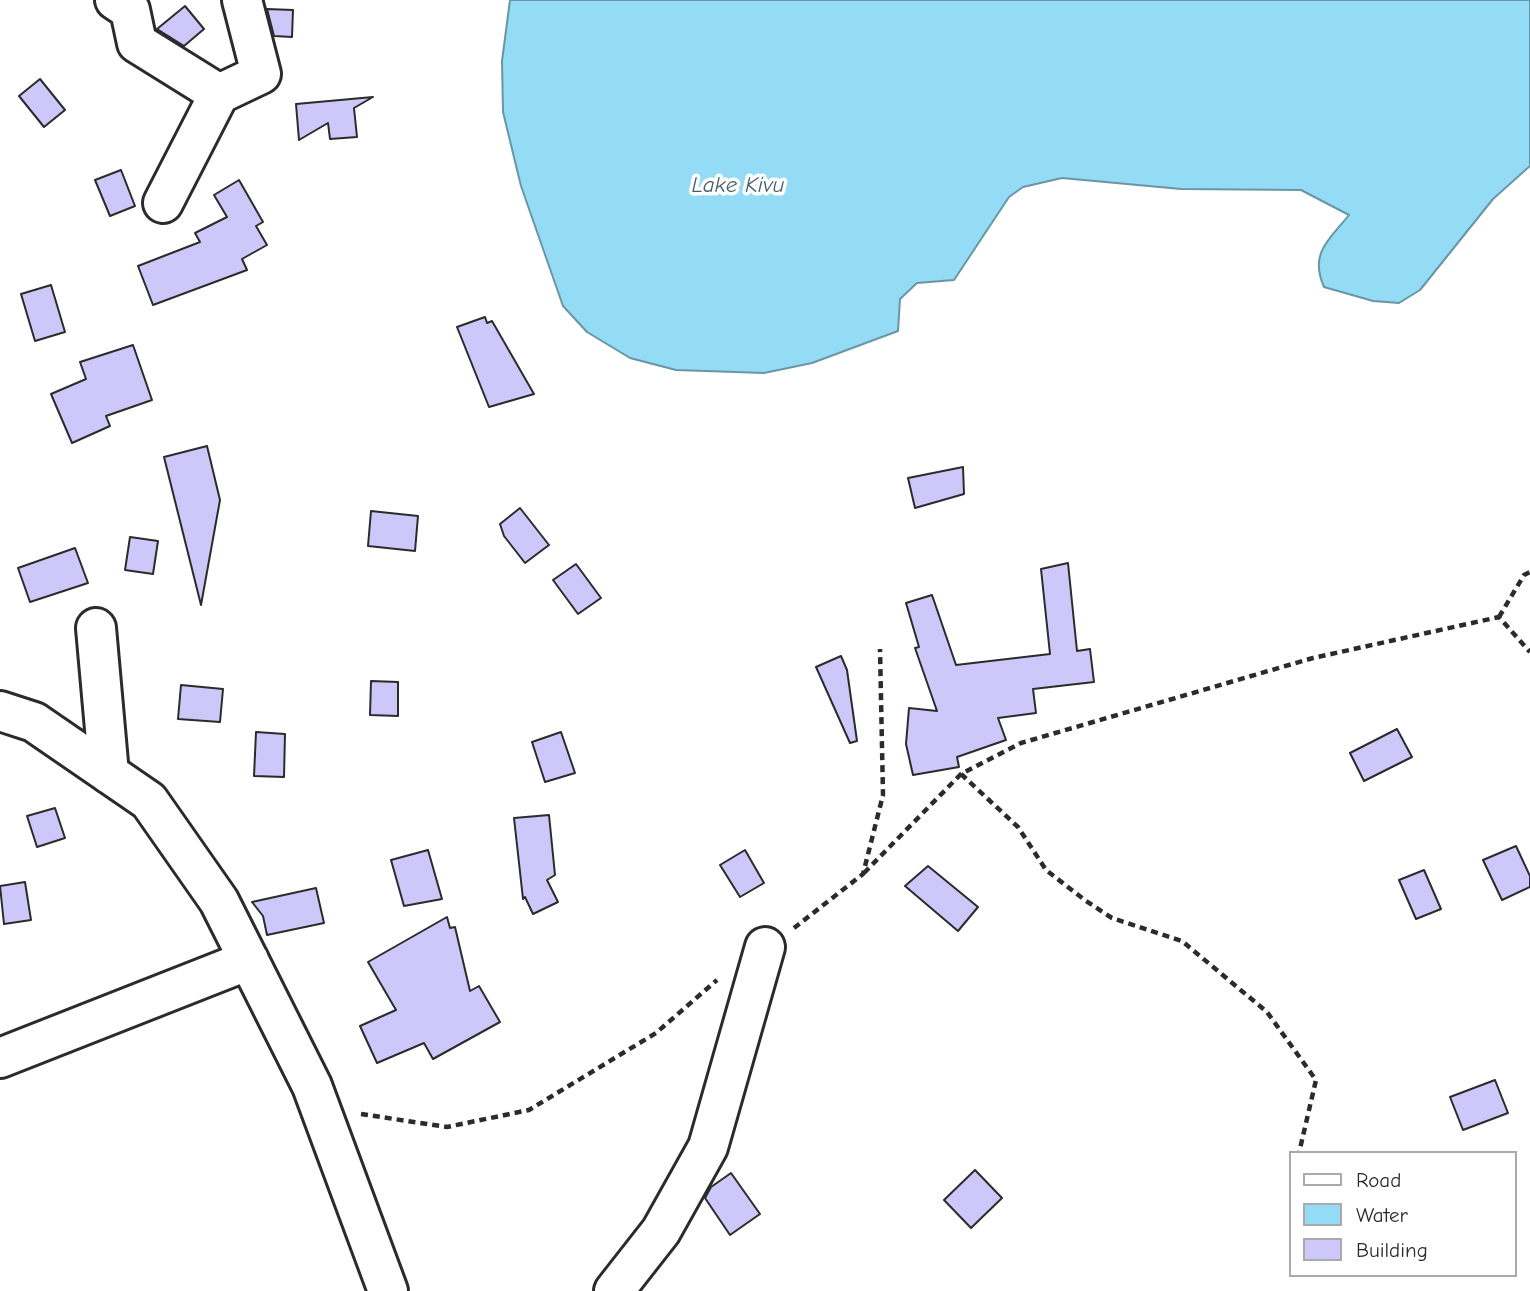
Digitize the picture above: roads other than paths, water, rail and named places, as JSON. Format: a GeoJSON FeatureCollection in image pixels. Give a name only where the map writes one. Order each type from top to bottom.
{"type":"FeatureCollection","features":[{"type":"Feature","properties":{"kind":"street"},"geometry":{"type":"LineString","coordinates":[[115,0],[130,10],[136,43],[219,94]]}},
{"type":"Feature","properties":{"kind":"street"},"geometry":{"type":"LineString","coordinates":[[163,202],[219,94],[261,74],[242,0]]}},
{"type":"Feature","properties":{"kind":"street"},"geometry":{"type":"LineString","coordinates":[[96,628],[109,774]]}},
{"type":"Feature","properties":{"kind":"street"},"geometry":{"type":"LineString","coordinates":[[0,711],[34,722],[149,801],[219,901],[312,1086],[388,1291]]}},
{"type":"Feature","properties":{"kind":"street"},"geometry":{"type":"LineString","coordinates":[[614,1291],[662,1231],[708,1147],[765,947]]}},
{"type":"Feature","properties":{"kind":"street"},"geometry":{"type":"LineString","coordinates":[[0,1058],[249,960]]}},
{"type":"Feature","properties":{"kind":"water","name":"Lake Kivu"},"geometry":{"type":"Polygon","coordinates":[[[510,0],[1530,0],[1530,166],[1493,199],[1420,290],[1399,303],[1373,301],[1324,287],[1320,275],[1320,256],[1328,240],[1349,215],[1301,190],[1181,189],[1062,178],[1023,187],[1009,197],[954,280],[917,283],[900,299],[898,331],[812,363],[764,373],[676,370],[630,358],[587,332],[563,306],[521,186],[503,112],[502,61],[510,0]]]}}]}
